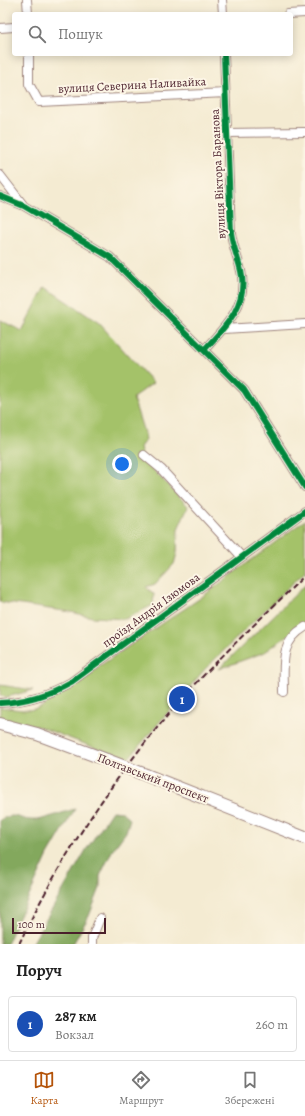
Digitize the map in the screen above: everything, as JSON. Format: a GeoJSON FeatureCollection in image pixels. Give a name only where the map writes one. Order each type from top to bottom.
{"type":"FeatureCollection","features":[{"type":"Feature","properties":{"kind":"highway","name":"Полтавський проспект"},"geometry":{"type":"LineString","coordinates":[[0,724],[37,734],[107,760],[305,838]]}},
{"type":"Feature","properties":{"kind":"street"},"geometry":{"type":"LineString","coordinates":[[27,0],[28,12]]}},
{"type":"Feature","properties":{"kind":"street"},"geometry":{"type":"LineString","coordinates":[[222,0],[223,12]]}},
{"type":"Feature","properties":{"kind":"street"},"geometry":{"type":"LineString","coordinates":[[293,14],[305,13]]}},
{"type":"Feature","properties":{"kind":"street"},"geometry":{"type":"LineString","coordinates":[[0,28],[12,27]]}},
{"type":"Feature","properties":{"kind":"street","name":"вулиця Северина Наливайка"},"geometry":{"type":"LineString","coordinates":[[29,56],[29,84],[39,102],[226,92]]}},
{"type":"Feature","properties":{"kind":"street","name":"вулиця Віктора Баранова"},"geometry":{"type":"LineString","coordinates":[[204,350],[237,311],[243,289],[241,272],[234,250],[231,233],[224,56]]}},
{"type":"Feature","properties":{"kind":"street"},"geometry":{"type":"LineString","coordinates":[[227,133],[305,132]]}},
{"type":"Feature","properties":{"kind":"street"},"geometry":{"type":"LineString","coordinates":[[0,175],[24,206]]}},
{"type":"Feature","properties":{"kind":"street"},"geometry":{"type":"LineString","coordinates":[[0,196],[24,206],[110,257],[244,390],[305,488]]}},
{"type":"Feature","properties":{"kind":"street"},"geometry":{"type":"LineString","coordinates":[[224,328],[305,324]]}},
{"type":"Feature","properties":{"kind":"street"},"geometry":{"type":"LineString","coordinates":[[144,455],[161,469],[242,557]]}},
{"type":"Feature","properties":{"kind":"street","name":"проїзд Андрія Ізюмова"},"geometry":{"type":"LineString","coordinates":[[0,703],[18,702],[34,698],[52,692],[71,682],[305,511]]}},
{"type":"Feature","properties":{"kind":"street"},"geometry":{"type":"LineString","coordinates":[[284,692],[285,649],[292,637],[305,627]]}},
{"type":"Feature","properties":{"kind":"street"},"geometry":{"type":"LineString","coordinates":[[92,944],[92,938],[100,918]]}},
{"type":"Feature","properties":{"kind":"green space"},"geometry":{"type":"Polygon","coordinates":[[[45,287],[99,323],[153,383],[133,398],[146,439],[140,447],[142,458],[188,506],[178,529],[177,553],[174,564],[155,584],[146,587],[154,594],[153,605],[125,619],[92,617],[71,612],[0,602],[0,320],[22,331],[45,287]]]}},
{"type":"Feature","properties":{"kind":"green space"},"geometry":{"type":"Polygon","coordinates":[[[305,520],[305,571],[205,669],[127,760],[40,727],[0,719],[0,707],[29,710],[42,706],[199,599],[305,520]]]}},
{"type":"Feature","properties":{"kind":"green space"},"geometry":{"type":"Polygon","coordinates":[[[305,585],[305,623],[265,652],[219,669],[305,585]]]}},
{"type":"Feature","properties":{"kind":"green space"},"geometry":{"type":"Polygon","coordinates":[[[0,685],[33,690],[7,697],[0,696],[0,685]]]}},
{"type":"Feature","properties":{"kind":"green space"},"geometry":{"type":"Polygon","coordinates":[[[75,809],[48,855],[7,944],[0,944],[0,820],[6,817],[14,816],[28,820],[37,820],[75,809]]]}},
{"type":"Feature","properties":{"kind":"green space"},"geometry":{"type":"Polygon","coordinates":[[[112,811],[122,812],[130,819],[126,832],[112,851],[100,876],[100,888],[89,916],[73,944],[32,944],[86,850],[112,811]]]}},
{"type":"Feature","properties":{"kind":"railway"},"geometry":{"type":"LineString","coordinates":[[19,944],[35,911],[91,816],[134,757],[157,728],[196,684],[305,575]]}},
{"type":"Feature","properties":{"kind":"cycle path"},"geometry":{"type":"LineString","coordinates":[[204,350],[233,315],[238,305],[243,283],[231,233],[224,56]]}},
{"type":"Feature","properties":{"kind":"cycle path"},"geometry":{"type":"LineString","coordinates":[[0,196],[24,206],[110,257],[244,390],[305,487]]}},
{"type":"Feature","properties":{"kind":"cycle path"},"geometry":{"type":"LineString","coordinates":[[0,703],[37,697],[54,691],[71,682],[305,511]]}},
{"type":"Feature","properties":{"kind":"place","name":"287 км"},"geometry":{"type":"Point","coordinates":[182,699]}}]}
